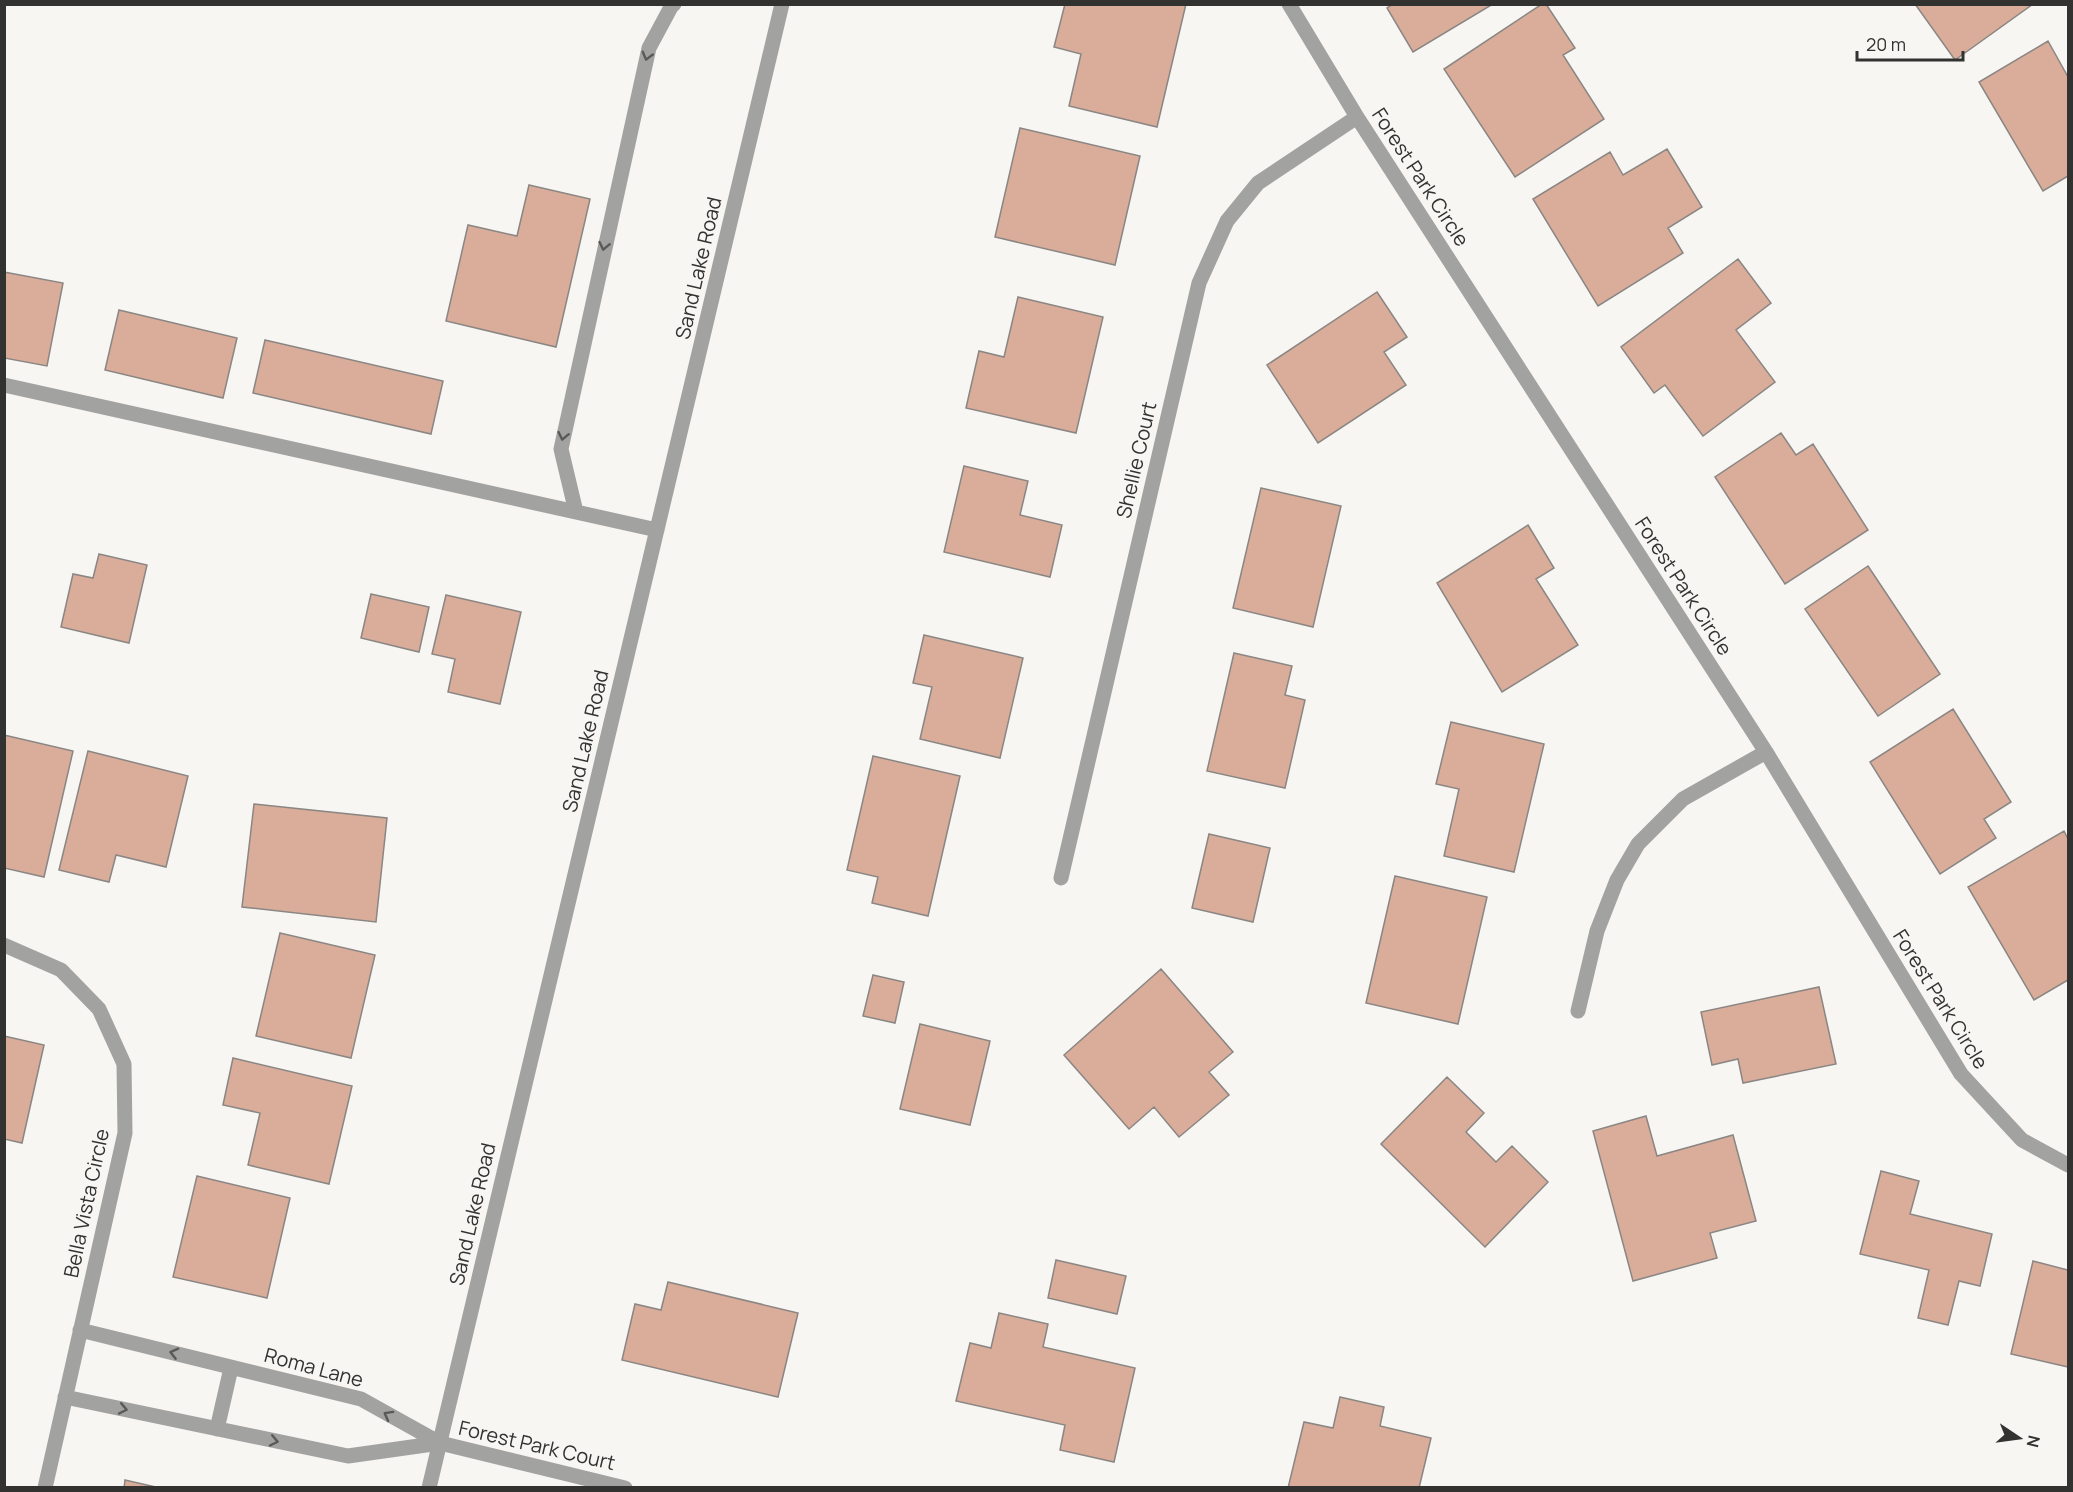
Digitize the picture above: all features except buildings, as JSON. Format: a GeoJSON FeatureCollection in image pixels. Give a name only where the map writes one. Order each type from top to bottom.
{"type":"FeatureCollection","features":[{"type":"Feature","properties":{"kind":"street"},"geometry":{"type":"LineString","coordinates":[[576,512],[561,449],[649,48],[674,4]]}},
{"type":"Feature","properties":{"kind":"street","name":"Sand Lake Road"},"geometry":{"type":"LineString","coordinates":[[429,1488],[782,4]]}},
{"type":"Feature","properties":{"kind":"street","name":"Forest Park Circle"},"geometry":{"type":"LineString","coordinates":[[1289,4],[1357,117],[1766,752],[1961,1074],[2022,1140],[2068,1165]]}},
{"type":"Feature","properties":{"kind":"street","name":"Shellie Court"},"geometry":{"type":"LineString","coordinates":[[1061,878],[1199,282],[1227,220],[1258,183],[1357,117]]}},
{"type":"Feature","properties":{"kind":"street"},"geometry":{"type":"LineString","coordinates":[[4,385],[657,530]]}},
{"type":"Feature","properties":{"kind":"street"},"geometry":{"type":"LineString","coordinates":[[1578,1011],[1597,931],[1617,880],[1638,844],[1683,799],[1766,752]]}},
{"type":"Feature","properties":{"kind":"street","name":"Bella Vista Circle"},"geometry":{"type":"LineString","coordinates":[[4,945],[61,970],[99,1009],[124,1064],[125,1133],[45,1488]]}},
{"type":"Feature","properties":{"kind":"street","name":"Roma Lane"},"geometry":{"type":"LineString","coordinates":[[80,1330],[361,1399],[440,1443]]}},
{"type":"Feature","properties":{"kind":"street"},"geometry":{"type":"LineString","coordinates":[[217,1429],[231,1368]]}},
{"type":"Feature","properties":{"kind":"street"},"geometry":{"type":"LineString","coordinates":[[65,1397],[348,1456],[440,1443]]}},
{"type":"Feature","properties":{"kind":"street","name":"Forest Park Court"},"geometry":{"type":"LineString","coordinates":[[440,1443],[625,1488]]}}]}
